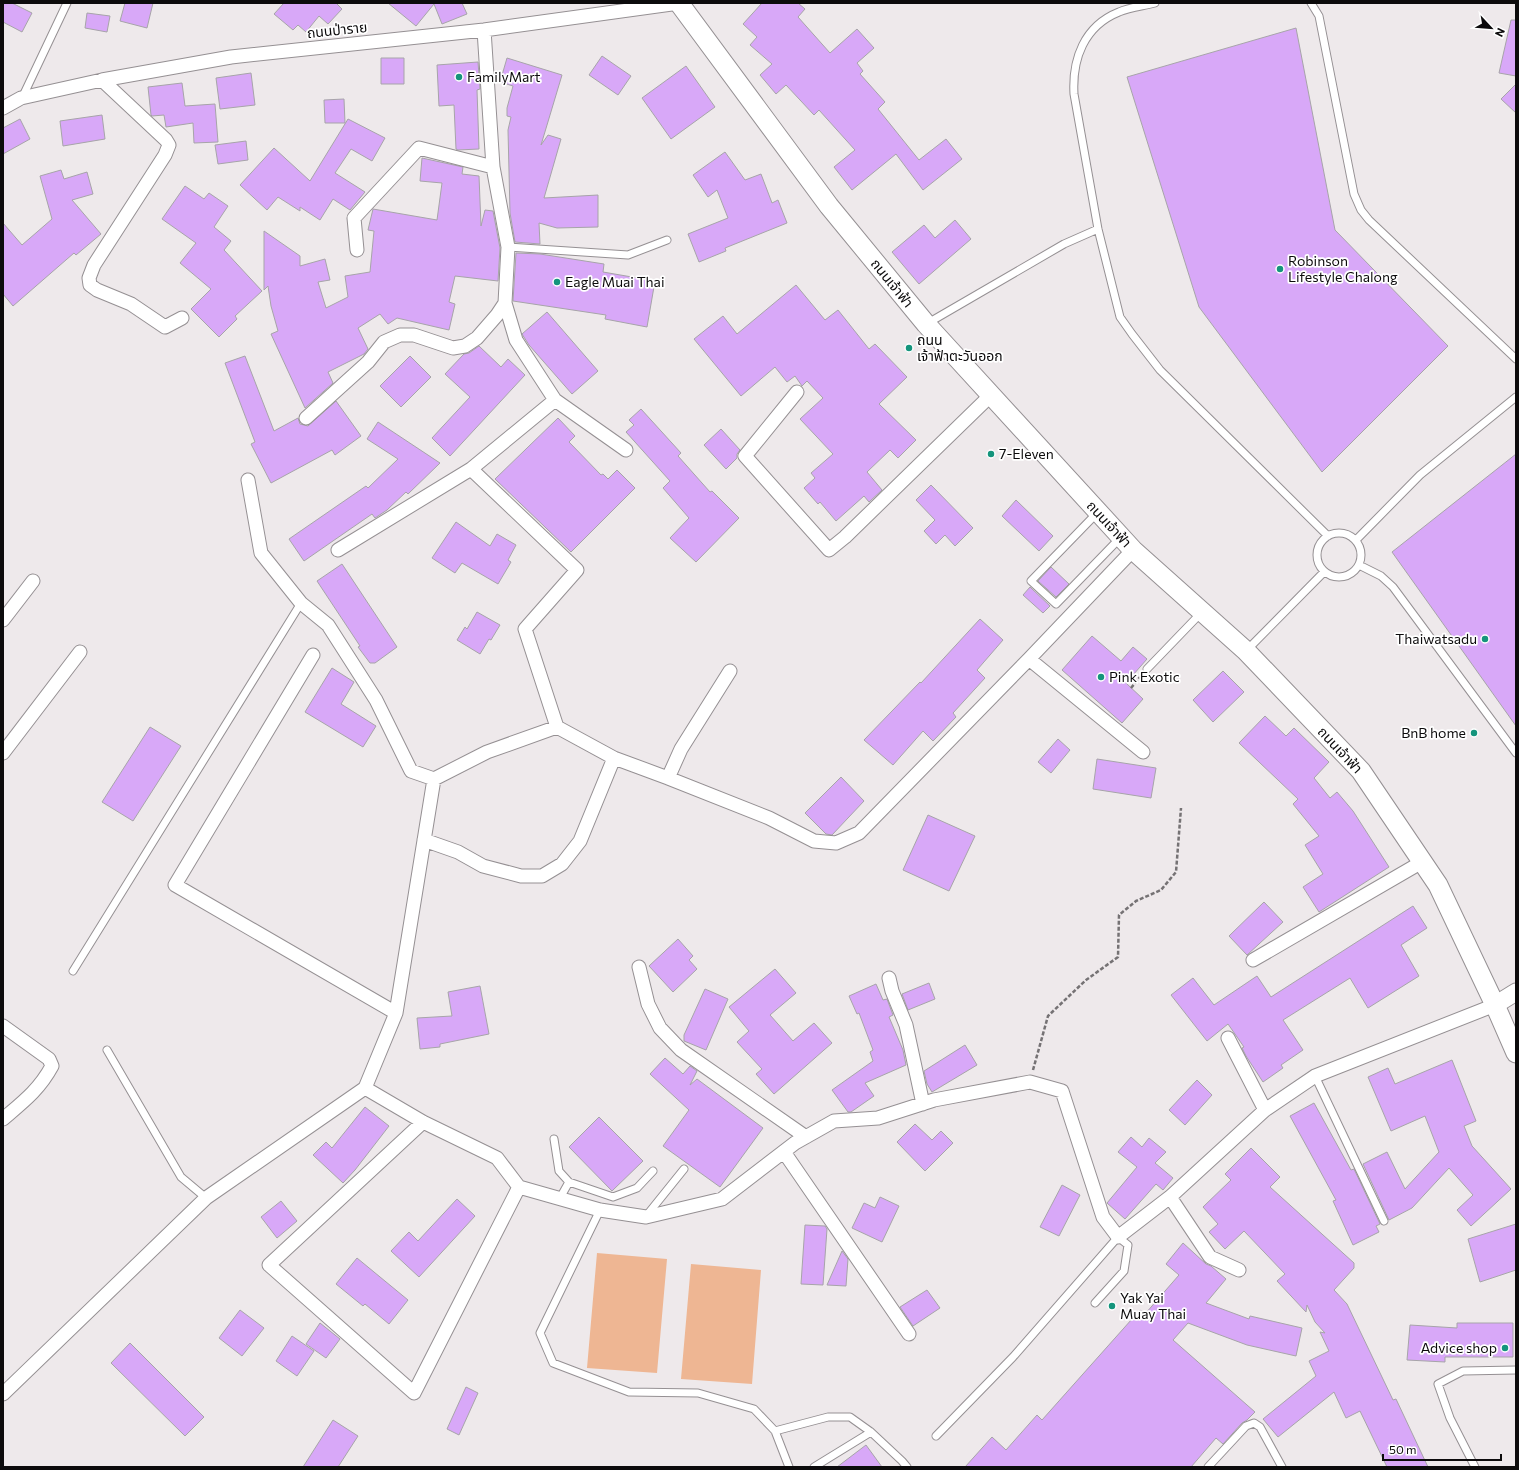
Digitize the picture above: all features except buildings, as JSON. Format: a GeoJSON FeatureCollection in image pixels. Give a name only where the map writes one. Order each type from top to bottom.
{"type":"FeatureCollection","features":[{"type":"Feature","properties":{"kind":"main road","name":"ถนนเจ้าฟ้า"},"geometry":{"type":"LineString","coordinates":[[679,3],[828,206],[926,324],[1127,543],[1246,650],[1361,771],[1438,885],[1516,1053]]}},
{"type":"Feature","properties":{"kind":"street","name":"ถนนป่าราย"},"geometry":{"type":"LineString","coordinates":[[3,108],[22,98],[102,80],[231,57],[484,30],[679,3]]}},
{"type":"Feature","properties":{"kind":"street"},"geometry":{"type":"LineString","coordinates":[[484,30],[493,167],[508,247],[506,303],[516,340],[555,400],[626,450]]}},
{"type":"Feature","properties":{"kind":"street"},"geometry":{"type":"LineString","coordinates":[[102,80],[166,140],[169,145],[165,155],[94,265],[89,278],[90,285],[97,290],[131,304],[165,327],[182,318]]}},
{"type":"Feature","properties":{"kind":"street"},"geometry":{"type":"LineString","coordinates":[[357,250],[354,218],[419,148],[493,167]]}},
{"type":"Feature","properties":{"kind":"street"},"geometry":{"type":"LineString","coordinates":[[306,418],[368,362],[384,342],[400,335],[414,335],[453,348],[465,346],[477,338],[506,303]]}},
{"type":"Feature","properties":{"kind":"street"},"geometry":{"type":"LineString","coordinates":[[797,392],[745,456],[829,550],[991,395]]}},
{"type":"Feature","properties":{"kind":"street"},"geometry":{"type":"LineString","coordinates":[[338,550],[471,469],[555,400]]}},
{"type":"Feature","properties":{"kind":"street"},"geometry":{"type":"LineString","coordinates":[[471,469],[577,570],[525,629],[557,727],[614,758],[769,818],[814,841],[836,843],[859,833],[1029,659],[1127,543]]}},
{"type":"Feature","properties":{"kind":"street"},"geometry":{"type":"LineString","coordinates":[[248,480],[261,553],[301,603],[328,625],[376,700],[411,771],[434,779],[487,752],[557,727]]}},
{"type":"Feature","properties":{"kind":"street"},"geometry":{"type":"LineString","coordinates":[[3,620],[33,581]]}},
{"type":"Feature","properties":{"kind":"street"},"geometry":{"type":"LineString","coordinates":[[3,752],[80,652]]}},
{"type":"Feature","properties":{"kind":"street"},"geometry":{"type":"LineString","coordinates":[[313,655],[176,885],[396,1013]]}},
{"type":"Feature","properties":{"kind":"street"},"geometry":{"type":"LineString","coordinates":[[1029,659],[1143,752]]}},
{"type":"Feature","properties":{"kind":"street"},"geometry":{"type":"LineString","coordinates":[[668,778],[681,749],[730,671]]}},
{"type":"Feature","properties":{"kind":"street"},"geometry":{"type":"LineString","coordinates":[[424,840],[458,852],[483,866],[521,876],[542,876],[562,864],[580,841],[614,758]]}},
{"type":"Feature","properties":{"kind":"street"},"geometry":{"type":"LineString","coordinates":[[3,1394],[206,1198],[366,1088],[396,1013],[434,779]]}},
{"type":"Feature","properties":{"kind":"street"},"geometry":{"type":"LineString","coordinates":[[1253,960],[1422,862]]}},
{"type":"Feature","properties":{"kind":"street"},"geometry":{"type":"LineString","coordinates":[[639,967],[648,1004],[660,1028],[681,1050],[806,1137]]}},
{"type":"Feature","properties":{"kind":"street"},"geometry":{"type":"LineString","coordinates":[[890,978],[892,991],[906,1025],[923,1104]]}},
{"type":"Feature","properties":{"kind":"street"},"geometry":{"type":"LineString","coordinates":[[366,1088],[423,1122],[497,1158],[519,1187],[600,1210],[646,1217],[722,1199],[795,1143],[834,1121],[878,1118],[934,1100],[1030,1082],[1062,1091],[1103,1218],[1118,1238],[1170,1197],[1265,1110],[1315,1076],[1495,1005],[1516,992]]}},
{"type":"Feature","properties":{"kind":"street"},"geometry":{"type":"LineString","coordinates":[[3,1026],[49,1058],[52,1066],[45,1080],[31,1095],[3,1119]]}},
{"type":"Feature","properties":{"kind":"street"},"geometry":{"type":"LineString","coordinates":[[1228,1038],[1265,1110]]}},
{"type":"Feature","properties":{"kind":"street"},"geometry":{"type":"LineString","coordinates":[[423,1122],[269,1265],[414,1393],[519,1187]]}},
{"type":"Feature","properties":{"kind":"street"},"geometry":{"type":"LineString","coordinates":[[784,1152],[909,1334]]}},
{"type":"Feature","properties":{"kind":"street"},"geometry":{"type":"LineString","coordinates":[[1170,1197],[1210,1257],[1239,1270]]}},
{"type":"Feature","properties":{"kind":"lane"},"geometry":{"type":"LineString","coordinates":[[22,98],[68,3]]}},
{"type":"Feature","properties":{"kind":"lane"},"geometry":{"type":"LineString","coordinates":[[1155,3],[1119,12],[1102,22],[1087,38],[1081,48],[1073,77],[1074,94],[1098,229],[1120,317],[1160,370],[1328,536]]}},
{"type":"Feature","properties":{"kind":"lane"},"geometry":{"type":"LineString","coordinates":[[1311,3],[1319,16],[1354,194],[1361,210],[1369,220],[1516,359]]}},
{"type":"Feature","properties":{"kind":"lane"},"geometry":{"type":"LineString","coordinates":[[926,324],[1064,244],[1098,229]]}},
{"type":"Feature","properties":{"kind":"lane"},"geometry":{"type":"LineString","coordinates":[[508,247],[628,255],[667,240]]}},
{"type":"Feature","properties":{"kind":"lane"},"geometry":{"type":"LineString","coordinates":[[1356,540],[1420,475],[1516,397]]}},
{"type":"Feature","properties":{"kind":"lane"},"geometry":{"type":"LineString","coordinates":[[1098,512],[1031,581],[1056,604],[1127,543]]}},
{"type":"Feature","properties":{"kind":"lane"},"geometry":{"type":"LineString","coordinates":[[1335,534],[1350,536],[1356,540],[1361,552],[1359,565],[1355,570],[1343,577],[1330,575],[1324,572],[1320,566],[1318,553],[1319,546],[1328,536],[1335,534]]}},
{"type":"Feature","properties":{"kind":"lane"},"geometry":{"type":"LineString","coordinates":[[1359,565],[1381,576],[1393,587],[1516,752]]}},
{"type":"Feature","properties":{"kind":"lane"},"geometry":{"type":"LineString","coordinates":[[1246,650],[1324,572]]}},
{"type":"Feature","properties":{"kind":"lane"},"geometry":{"type":"LineString","coordinates":[[73,971],[301,603]]}},
{"type":"Feature","properties":{"kind":"lane"},"geometry":{"type":"LineString","coordinates":[[1147,669],[1202,611]]}},
{"type":"Feature","properties":{"kind":"lane"},"geometry":{"type":"LineString","coordinates":[[107,1050],[181,1177],[206,1198]]}},
{"type":"Feature","properties":{"kind":"lane"},"geometry":{"type":"LineString","coordinates":[[1315,1076],[1384,1220]]}},
{"type":"Feature","properties":{"kind":"lane"},"geometry":{"type":"LineString","coordinates":[[554,1139],[559,1171],[569,1182],[613,1197],[637,1188],[652,1171]]}},
{"type":"Feature","properties":{"kind":"lane"},"geometry":{"type":"LineString","coordinates":[[646,1217],[684,1169]]}},
{"type":"Feature","properties":{"kind":"lane"},"geometry":{"type":"LineString","coordinates":[[560,1198],[569,1182]]}},
{"type":"Feature","properties":{"kind":"lane"},"geometry":{"type":"LineString","coordinates":[[600,1210],[540,1333],[553,1363],[629,1392],[698,1393],[754,1410],[775,1431],[789,1467]]}},
{"type":"Feature","properties":{"kind":"lane"},"geometry":{"type":"LineString","coordinates":[[936,1436],[1013,1357],[1118,1238],[1128,1245],[1124,1271],[1095,1303]]}},
{"type":"Feature","properties":{"kind":"lane"},"geometry":{"type":"LineString","coordinates":[[1475,1467],[1450,1418],[1438,1384],[1463,1372],[1516,1370]]}},
{"type":"Feature","properties":{"kind":"lane"},"geometry":{"type":"LineString","coordinates":[[775,1431],[828,1417],[850,1417],[871,1432],[907,1467]]}},
{"type":"Feature","properties":{"kind":"lane"},"geometry":{"type":"LineString","coordinates":[[1208,1467],[1246,1426],[1254,1422],[1260,1427],[1282,1467]]}},
{"type":"Feature","properties":{"kind":"lane"},"geometry":{"type":"LineString","coordinates":[[814,1467],[871,1432]]}},
{"type":"Feature","properties":{"kind":"path"},"geometry":{"type":"LineString","coordinates":[[1030,1082],[1048,1016],[1086,980],[1118,957],[1119,915],[1136,901],[1161,890],[1176,872],[1181,808]]}},
{"type":"Feature","properties":{"kind":"shaded area"},"geometry":{"type":"Polygon","coordinates":[[[597,1253],[667,1259],[657,1373],[587,1368],[597,1253]]]}},
{"type":"Feature","properties":{"kind":"shaded area"},"geometry":{"type":"Polygon","coordinates":[[[691,1264],[761,1270],[752,1384],[681,1379],[691,1264]]]}},
{"type":"Feature","properties":{"kind":"place","name":"FamilyMart"},"geometry":{"type":"Point","coordinates":[459,77]}},
{"type":"Feature","properties":{"kind":"place","name":"Robinson Lifestyle Chalong"},"geometry":{"type":"Point","coordinates":[1280,269]}},
{"type":"Feature","properties":{"kind":"place","name":"Eagle Muai Thai"},"geometry":{"type":"Point","coordinates":[557,282]}},
{"type":"Feature","properties":{"kind":"place","name":"ถนน เจ้าฟ้าตะวันออก"},"geometry":{"type":"Point","coordinates":[909,348]}},
{"type":"Feature","properties":{"kind":"place","name":"7-Eleven"},"geometry":{"type":"Point","coordinates":[991,454]}},
{"type":"Feature","properties":{"kind":"place","name":"Thaiwatsadu"},"geometry":{"type":"Point","coordinates":[1485,639]}},
{"type":"Feature","properties":{"kind":"place","name":"Pink Exotic"},"geometry":{"type":"Point","coordinates":[1101,677]}},
{"type":"Feature","properties":{"kind":"place","name":"BnB home"},"geometry":{"type":"Point","coordinates":[1474,733]}},
{"type":"Feature","properties":{"kind":"place","name":"Yak Yai Muay Thai"},"geometry":{"type":"Point","coordinates":[1112,1306]}},
{"type":"Feature","properties":{"kind":"place","name":"Advice shop"},"geometry":{"type":"Point","coordinates":[1505,1348]}}]}
